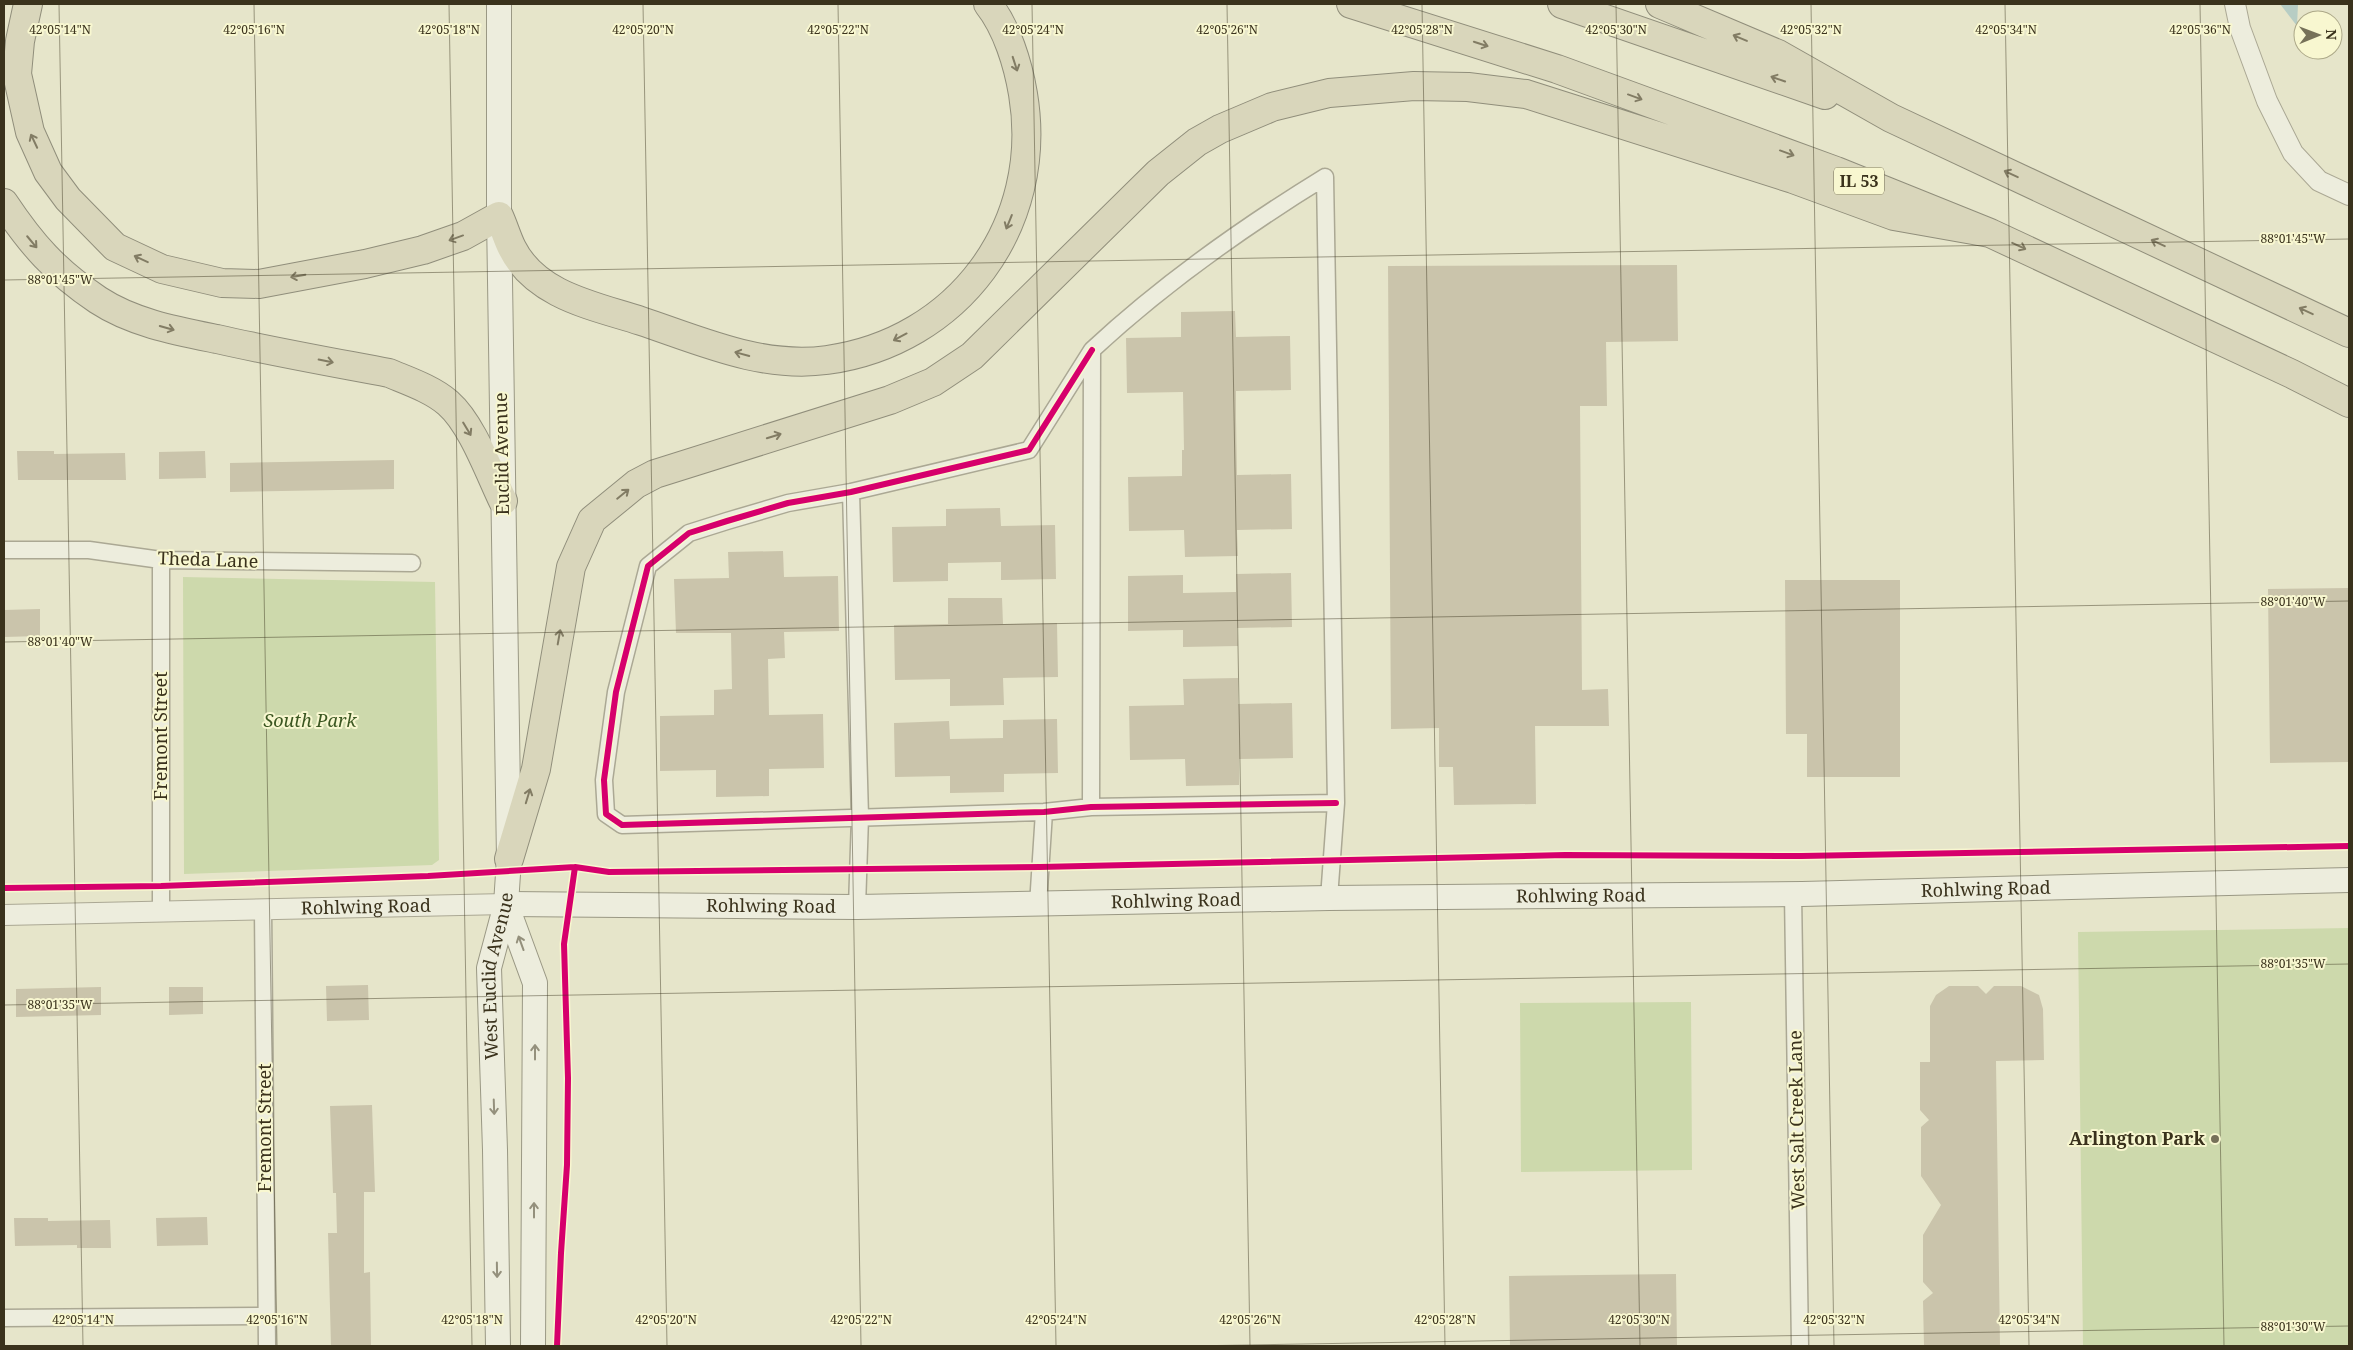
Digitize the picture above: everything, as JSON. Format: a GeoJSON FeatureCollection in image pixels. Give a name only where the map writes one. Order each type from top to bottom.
{"type":"FeatureCollection","features":[{"type":"Feature","properties":{"kind":"highway"},"geometry":{"type":"LineString","coordinates":[[28,4],[20,41],[17,74],[30,132],[48,172],[68,200],[115,248],[162,269],[222,283],[259,284],[365,264],[423,250],[463,236],[500,216],[512,249],[531,274],[560,294],[738,353],[784,361],[827,360],[865,352],[897,339],[937,315],[961,296],[985,268],[1002,239],[1015,208],[1024,176],[1027,138],[1020,78],[1010,46],[988,4]]}},
{"type":"Feature","properties":{"kind":"highway","name":"IL 53"},"geometry":{"type":"LineString","coordinates":[[1351,4],[1557,69],[1836,171],[1990,233],[2292,374],[2349,403]]}},
{"type":"Feature","properties":{"kind":"highway"},"geometry":{"type":"LineString","coordinates":[[1562,4],[1890,118]]}},
{"type":"Feature","properties":{"kind":"highway"},"geometry":{"type":"LineString","coordinates":[[1660,4],[1778,54],[1890,118],[2349,333]]}},
{"type":"Feature","properties":{"kind":"highway"},"geometry":{"type":"LineString","coordinates":[[509,860],[536,769],[571,567],[592,520],[636,484],[655,474],[890,400],[914,391],[950,372],[993,337],[1158,173],[1197,142],[1241,119],[1272,107],[1301,99],[1369,89],[1441,86],[1526,94],[1793,179],[1894,216],[1990,233]]}},
{"type":"Feature","properties":{"kind":"highway"},"geometry":{"type":"LineString","coordinates":[[4,203],[24,232],[48,261],[100,301],[130,315],[176,330],[389,373],[417,385],[448,403],[467,427],[503,501]]}},
{"type":"Feature","properties":{"kind":"main road","name":"Euclid Avenue"},"geometry":{"type":"LineString","coordinates":[[499,4],[503,501],[509,860],[506,904]]}},
{"type":"Feature","properties":{"kind":"main road","name":"Rohlwing Road"},"geometry":{"type":"LineString","coordinates":[[506,904],[857,907],[1038,905],[1329,898],[1793,894],[2349,880]]}},
{"type":"Feature","properties":{"kind":"main road","name":"West Euclid Avenue"},"geometry":{"type":"LineString","coordinates":[[498,1346],[495,1150],[489,968],[506,904]]}},
{"type":"Feature","properties":{"kind":"main road","name":"West Euclid Avenue"},"geometry":{"type":"LineString","coordinates":[[506,904],[535,983],[533,1346]]}},
{"type":"Feature","properties":{"kind":"street"},"geometry":{"type":"LineString","coordinates":[[2235,4],[2240,28],[2267,101],[2293,153],[2319,181],[2349,195]]}},
{"type":"Feature","properties":{"kind":"street"},"geometry":{"type":"LineString","coordinates":[[1329,898],[1336,803],[1325,177],[1262,216],[1134,311],[1092,350],[1029,450],[851,492],[788,503],[689,532],[648,566],[616,692],[604,780],[606,814],[622,825],[1044,812],[1090,807],[1336,803]]}},
{"type":"Feature","properties":{"kind":"street"},"geometry":{"type":"LineString","coordinates":[[1090,807],[1092,350]]}},
{"type":"Feature","properties":{"kind":"street"},"geometry":{"type":"LineString","coordinates":[[851,492],[860,817],[857,907]]}},
{"type":"Feature","properties":{"kind":"street","name":"Theda Lane"},"geometry":{"type":"LineString","coordinates":[[4,550],[90,550],[161,560],[412,564]]}},
{"type":"Feature","properties":{"kind":"street","name":"Fremont Street"},"geometry":{"type":"LineString","coordinates":[[161,560],[161,912]]}},
{"type":"Feature","properties":{"kind":"street"},"geometry":{"type":"LineString","coordinates":[[1038,905],[1044,812]]}},
{"type":"Feature","properties":{"kind":"street","name":"West Salt Creek Lane"},"geometry":{"type":"LineString","coordinates":[[1793,894],[1800,1346]]}},
{"type":"Feature","properties":{"kind":"street","name":"Rohlwing Road"},"geometry":{"type":"LineString","coordinates":[[4,915],[506,904]]}},
{"type":"Feature","properties":{"kind":"street","name":"Fremont Street"},"geometry":{"type":"LineString","coordinates":[[263,910],[267,1346]]}},
{"type":"Feature","properties":{"kind":"street"},"geometry":{"type":"LineString","coordinates":[[4,1318],[266,1316]]}},
{"type":"Feature","properties":{"kind":"green space","name":"South Park"},"geometry":{"type":"Polygon","coordinates":[[[183,577],[435,582],[439,860],[432,865],[184,874],[183,577]]]}},
{"type":"Feature","properties":{"kind":"green space","name":"Arlington Park"},"geometry":{"type":"Polygon","coordinates":[[[2349,928],[2349,1346],[2083,1346],[2078,932],[2349,928]]]}},
{"type":"Feature","properties":{"kind":"green space"},"geometry":{"type":"Polygon","coordinates":[[[1691,1002],[1692,1170],[1521,1172],[1520,1003],[1691,1002]]]}},
{"type":"Feature","properties":{"kind":"shaded area"},"geometry":{"type":"Polygon","coordinates":[[[2280,4],[2298,4],[2298,10],[2293,10],[2293,21],[2280,4]]]}},
{"type":"Feature","properties":{"kind":"building"},"geometry":{"type":"Polygon","coordinates":[[[1677,265],[1678,341],[1606,342],[1607,406],[1580,406],[1582,690],[1608,689],[1609,726],[1535,726],[1536,804],[1454,805],[1453,767],[1439,767],[1439,728],[1391,729],[1388,266],[1677,265]]]}},
{"type":"Feature","properties":{"kind":"building"},"geometry":{"type":"Polygon","coordinates":[[[1235,311],[1236,337],[1290,336],[1291,390],[1236,391],[1236,418],[1237,475],[1291,474],[1292,529],[1237,530],[1238,556],[1185,557],[1184,530],[1129,531],[1128,477],[1182,476],[1182,450],[1184,450],[1183,392],[1127,393],[1126,338],[1181,337],[1181,312],[1235,311]]]}},
{"type":"Feature","properties":{"kind":"building"},"geometry":{"type":"Polygon","coordinates":[[[17,451],[54,451],[54,454],[125,453],[126,480],[18,480],[17,451]]]}},
{"type":"Feature","properties":{"kind":"building"},"geometry":{"type":"Polygon","coordinates":[[[205,451],[206,478],[159,479],[159,452],[205,451]]]}},
{"type":"Feature","properties":{"kind":"building"},"geometry":{"type":"Polygon","coordinates":[[[394,460],[394,489],[230,492],[230,463],[394,460]]]}},
{"type":"Feature","properties":{"kind":"building"},"geometry":{"type":"Polygon","coordinates":[[[1000,508],[1001,526],[1055,525],[1056,579],[1001,580],[1001,562],[948,563],[948,581],[893,582],[892,527],[946,526],[946,509],[1000,508]]]}},
{"type":"Feature","properties":{"kind":"building"},"geometry":{"type":"Polygon","coordinates":[[[783,551],[784,577],[838,576],[839,631],[784,632],[785,658],[768,659],[769,715],[823,714],[824,768],[769,769],[769,796],[716,797],[716,770],[660,771],[660,716],[714,715],[714,690],[732,689],[731,633],[676,633],[674,579],[729,578],[728,552],[783,551]]]}},
{"type":"Feature","properties":{"kind":"building"},"geometry":{"type":"Polygon","coordinates":[[[1291,573],[1292,627],[1237,628],[1238,646],[1183,647],[1183,630],[1128,631],[1128,576],[1183,575],[1183,593],[1236,592],[1236,574],[1291,573]]]}},
{"type":"Feature","properties":{"kind":"building"},"geometry":{"type":"Polygon","coordinates":[[[1785,580],[1900,580],[1900,777],[1807,777],[1807,734],[1786,734],[1785,580]]]}},
{"type":"Feature","properties":{"kind":"building"},"geometry":{"type":"Polygon","coordinates":[[[2349,588],[2349,762],[2270,763],[2268,589],[2349,588]]]}},
{"type":"Feature","properties":{"kind":"building"},"geometry":{"type":"Polygon","coordinates":[[[948,598],[1002,598],[1003,624],[1057,623],[1058,677],[1003,678],[1004,705],[950,706],[950,679],[895,680],[894,625],[948,624],[948,598]]]}},
{"type":"Feature","properties":{"kind":"building"},"geometry":{"type":"Polygon","coordinates":[[[40,609],[40,636],[4,637],[4,610],[40,609]]]}},
{"type":"Feature","properties":{"kind":"building"},"geometry":{"type":"Polygon","coordinates":[[[1238,678],[1238,704],[1292,703],[1293,758],[1239,759],[1239,785],[1186,786],[1185,759],[1130,760],[1129,706],[1184,705],[1183,679],[1238,678]]]}},
{"type":"Feature","properties":{"kind":"building"},"geometry":{"type":"Polygon","coordinates":[[[1057,719],[1058,773],[1004,774],[1004,792],[950,793],[950,776],[895,777],[894,723],[949,721],[950,739],[1003,738],[1003,720],[1057,719]]]}},
{"type":"Feature","properties":{"kind":"building"},"geometry":{"type":"Polygon","coordinates":[[[368,985],[369,1020],[327,1021],[326,986],[368,985]]]}},
{"type":"Feature","properties":{"kind":"building"},"geometry":{"type":"Polygon","coordinates":[[[1949,986],[1978,986],[1986,994],[1994,986],[2021,986],[2039,995],[2043,1009],[2044,1060],[1996,1061],[2000,1346],[1924,1346],[1923,1301],[1933,1293],[1923,1282],[1923,1235],[1941,1205],[1921,1176],[1921,1127],[1929,1120],[1920,1110],[1920,1062],[1930,1062],[1930,1006],[1936,995],[1949,986]]]}},
{"type":"Feature","properties":{"kind":"building"},"geometry":{"type":"Polygon","coordinates":[[[101,987],[101,1015],[16,1017],[16,989],[101,987]]]}},
{"type":"Feature","properties":{"kind":"building"},"geometry":{"type":"Polygon","coordinates":[[[169,987],[203,987],[203,1014],[169,1015],[169,987]]]}},
{"type":"Feature","properties":{"kind":"building"},"geometry":{"type":"Polygon","coordinates":[[[372,1105],[375,1192],[364,1192],[364,1273],[370,1272],[371,1346],[331,1346],[328,1233],[337,1233],[336,1193],[333,1193],[330,1106],[372,1105]]]}},
{"type":"Feature","properties":{"kind":"building"},"geometry":{"type":"Polygon","coordinates":[[[207,1217],[208,1245],[157,1246],[156,1218],[207,1217]]]}},
{"type":"Feature","properties":{"kind":"building"},"geometry":{"type":"Polygon","coordinates":[[[14,1218],[48,1218],[48,1221],[110,1220],[111,1248],[77,1248],[77,1245],[15,1246],[14,1218]]]}},
{"type":"Feature","properties":{"kind":"building"},"geometry":{"type":"Polygon","coordinates":[[[1676,1274],[1677,1346],[1510,1346],[1509,1276],[1676,1274]]]}},
{"type":"Feature","properties":{"kind":"cycle path"},"geometry":{"type":"LineString","coordinates":[[1092,350],[1029,450],[851,492],[788,503],[727,521],[689,533],[648,566],[616,692],[604,780],[606,814],[622,825],[1044,812],[1091,807],[1336,803]]}},
{"type":"Feature","properties":{"kind":"cycle path"},"geometry":{"type":"LineString","coordinates":[[4,888],[161,886],[428,876],[575,867],[609,872],[1040,867],[1565,855],[1801,856],[2349,846]]}},
{"type":"Feature","properties":{"kind":"cycle path"},"geometry":{"type":"LineString","coordinates":[[557,1346],[567,1165],[568,1078],[564,944],[575,867]]}},
{"type":"Feature","properties":{"kind":"place","name":"Arlington Park"},"geometry":{"type":"Point","coordinates":[2215,1139]}}]}
